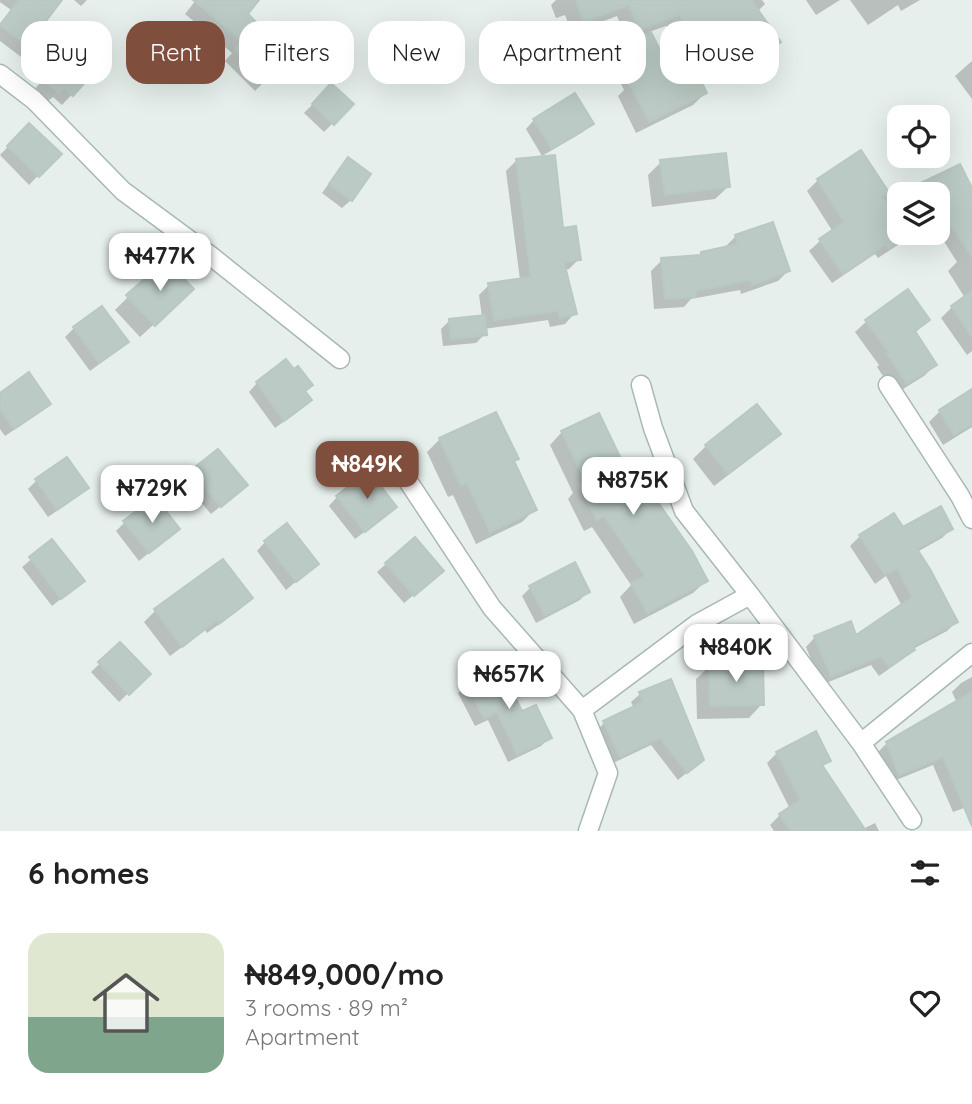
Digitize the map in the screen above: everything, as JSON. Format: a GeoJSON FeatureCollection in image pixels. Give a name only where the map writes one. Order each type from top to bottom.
{"type":"FeatureCollection","features":[{"type":"Feature","properties":{"kind":"street"},"geometry":{"type":"LineString","coordinates":[[0,74],[34,100],[123,191],[211,256],[340,359]]}},
{"type":"Feature","properties":{"kind":"street"},"geometry":{"type":"LineString","coordinates":[[641,385],[653,428],[684,511],[861,743],[912,820]]}},
{"type":"Feature","properties":{"kind":"street"},"geometry":{"type":"LineString","coordinates":[[888,385],[966,492],[972,519]]}},
{"type":"Feature","properties":{"kind":"street"},"geometry":{"type":"LineString","coordinates":[[398,466],[492,608],[582,710],[608,772],[588,831]]}},
{"type":"Feature","properties":{"kind":"street"},"geometry":{"type":"LineString","coordinates":[[582,710],[697,624],[750,595]]}},
{"type":"Feature","properties":{"kind":"street"},"geometry":{"type":"LineString","coordinates":[[861,743],[972,653]]}},
{"type":"Feature","properties":{"kind":"building"},"geometry":{"type":"Polygon","coordinates":[[[19,0],[62,0],[46,21],[21,21],[21,41],[0,25],[19,0]]]}},
{"type":"Feature","properties":{"kind":"building"},"geometry":{"type":"Polygon","coordinates":[[[193,0],[259,0],[248,14],[255,21],[239,21],[239,38],[225,27],[225,21],[218,21],[193,0]]]}},
{"type":"Feature","properties":{"kind":"building"},"geometry":{"type":"Polygon","coordinates":[[[576,0],[751,0],[766,21],[683,21],[679,15],[646,27],[646,21],[635,21],[629,5],[584,21],[576,0]]]}},
{"type":"Feature","properties":{"kind":"building"},"geometry":{"type":"Polygon","coordinates":[[[651,32],[660,50],[660,84],[702,84],[707,93],[649,122],[630,84],[646,84],[646,34],[651,32]]]}},
{"type":"Feature","properties":{"kind":"building"},"geometry":{"type":"Polygon","coordinates":[[[48,84],[84,84],[73,96],[63,88],[59,93],[48,84]]]}},
{"type":"Feature","properties":{"kind":"building"},"geometry":{"type":"Polygon","coordinates":[[[332,84],[354,104],[334,125],[312,104],[332,84]]]}},
{"type":"Feature","properties":{"kind":"building"},"geometry":{"type":"Polygon","coordinates":[[[575,93],[594,124],[552,149],[533,119],[575,93]]]}},
{"type":"Feature","properties":{"kind":"building"},"geometry":{"type":"Polygon","coordinates":[[[29,123],[62,154],[39,177],[7,146],[29,123]]]}},
{"type":"Feature","properties":{"kind":"building"},"geometry":{"type":"Polygon","coordinates":[[[861,150],[887,189],[887,194],[880,194],[887,205],[887,245],[895,245],[889,249],[886,244],[843,274],[819,239],[844,222],[817,179],[861,150]]]}},
{"type":"Feature","properties":{"kind":"building"},"geometry":{"type":"Polygon","coordinates":[[[726,153],[730,187],[665,195],[660,160],[726,153]]]}},
{"type":"Feature","properties":{"kind":"building"},"geometry":{"type":"Polygon","coordinates":[[[555,155],[563,228],[576,226],[581,260],[564,262],[577,314],[560,318],[558,311],[494,320],[488,283],[531,277],[516,159],[555,155]]]}},
{"type":"Feature","properties":{"kind":"building"},"geometry":{"type":"Polygon","coordinates":[[[348,157],[371,174],[352,201],[329,184],[348,157]]]}},
{"type":"Feature","properties":{"kind":"building"},"geometry":{"type":"Polygon","coordinates":[[[960,164],[972,188],[972,257],[950,224],[950,182],[923,182],[960,164]]]}},
{"type":"Feature","properties":{"kind":"building"},"geometry":{"type":"Polygon","coordinates":[[[773,222],[790,271],[752,285],[750,280],[696,291],[696,297],[665,299],[661,258],[701,255],[701,252],[738,244],[735,235],[773,222]]]}},
{"type":"Feature","properties":{"kind":"building"},"geometry":{"type":"Polygon","coordinates":[[[166,260],[194,289],[155,326],[126,295],[166,260]]]}},
{"type":"Feature","properties":{"kind":"building"},"geometry":{"type":"Polygon","coordinates":[[[908,289],[930,320],[915,331],[937,365],[907,384],[865,320],[908,289]]]}},
{"type":"Feature","properties":{"kind":"building"},"geometry":{"type":"Polygon","coordinates":[[[972,291],[972,337],[951,306],[972,291]]]}},
{"type":"Feature","properties":{"kind":"building"},"geometry":{"type":"Polygon","coordinates":[[[102,306],[129,342],[99,363],[73,327],[102,306]]]}},
{"type":"Feature","properties":{"kind":"building"},"geometry":{"type":"Polygon","coordinates":[[[485,315],[487,335],[451,339],[449,319],[485,315]]]}},
{"type":"Feature","properties":{"kind":"building"},"geometry":{"type":"Polygon","coordinates":[[[286,359],[294,369],[298,366],[313,385],[305,391],[312,400],[284,421],[256,382],[286,359]]]}},
{"type":"Feature","properties":{"kind":"building"},"geometry":{"type":"Polygon","coordinates":[[[29,372],[51,404],[14,429],[0,409],[0,393],[29,372]]]}},
{"type":"Feature","properties":{"kind":"building"},"geometry":{"type":"Polygon","coordinates":[[[972,389],[972,424],[954,435],[939,410],[972,389]]]}},
{"type":"Feature","properties":{"kind":"building"},"geometry":{"type":"Polygon","coordinates":[[[757,404],[781,434],[728,474],[705,445],[757,404]]]}},
{"type":"Feature","properties":{"kind":"building"},"geometry":{"type":"Polygon","coordinates":[[[496,412],[519,459],[514,461],[537,510],[490,532],[467,483],[461,486],[439,438],[496,412]]]}},
{"type":"Feature","properties":{"kind":"building"},"geometry":{"type":"Polygon","coordinates":[[[599,413],[623,463],[628,461],[651,505],[657,501],[692,551],[708,581],[647,613],[631,583],[645,576],[604,516],[597,520],[579,485],[586,482],[561,431],[599,413]]]}},
{"type":"Feature","properties":{"kind":"building"},"geometry":{"type":"Polygon","coordinates":[[[218,449],[248,485],[221,507],[190,471],[218,449]]]}},
{"type":"Feature","properties":{"kind":"building"},"geometry":{"type":"Polygon","coordinates":[[[67,457],[89,488],[57,510],[35,479],[67,457]]]}},
{"type":"Feature","properties":{"kind":"building"},"geometry":{"type":"Polygon","coordinates":[[[369,471],[397,507],[365,532],[336,496],[369,471]]]}},
{"type":"Feature","properties":{"kind":"building"},"geometry":{"type":"Polygon","coordinates":[[[155,497],[180,529],[149,553],[123,521],[155,497]]]}},
{"type":"Feature","properties":{"kind":"building"},"geometry":{"type":"Polygon","coordinates":[[[941,506],[953,529],[917,549],[958,622],[913,646],[915,650],[889,667],[881,656],[831,677],[814,636],[851,621],[856,635],[912,597],[897,568],[885,575],[859,535],[894,513],[903,527],[941,506]]]}},
{"type":"Feature","properties":{"kind":"building"},"geometry":{"type":"Polygon","coordinates":[[[287,523],[319,564],[296,582],[264,541],[287,523]]]}},
{"type":"Feature","properties":{"kind":"building"},"geometry":{"type":"Polygon","coordinates":[[[415,537],[444,571],[414,596],[385,563],[415,537]]]}},
{"type":"Feature","properties":{"kind":"building"},"geometry":{"type":"Polygon","coordinates":[[[52,539],[85,581],[61,599],[29,557],[52,539]]]}},
{"type":"Feature","properties":{"kind":"building"},"geometry":{"type":"Polygon","coordinates":[[[223,559],[253,598],[219,624],[217,620],[182,647],[154,609],[223,559]]]}},
{"type":"Feature","properties":{"kind":"building"},"geometry":{"type":"Polygon","coordinates":[[[575,562],[590,592],[545,616],[529,586],[575,562]]]}},
{"type":"Feature","properties":{"kind":"building"},"geometry":{"type":"Polygon","coordinates":[[[120,642],[151,674],[129,695],[98,662],[120,642]]]}},
{"type":"Feature","properties":{"kind":"building"},"geometry":{"type":"Polygon","coordinates":[[[763,663],[764,705],[710,706],[709,664],[763,663]]]}},
{"type":"Feature","properties":{"kind":"building"},"geometry":{"type":"Polygon","coordinates":[[[499,666],[522,711],[536,705],[552,738],[517,755],[497,712],[484,719],[466,683],[499,666]]]}},
{"type":"Feature","properties":{"kind":"building"},"geometry":{"type":"Polygon","coordinates":[[[671,679],[704,760],[687,773],[660,738],[620,757],[603,721],[643,702],[639,692],[671,679]]]}},
{"type":"Feature","properties":{"kind":"building"},"geometry":{"type":"Polygon","coordinates":[[[972,692],[972,826],[943,757],[899,775],[886,742],[972,692]]]}},
{"type":"Feature","properties":{"kind":"building"},"geometry":{"type":"Polygon","coordinates":[[[816,731],[831,761],[822,765],[866,831],[791,831],[779,814],[800,800],[776,752],[816,731]]]}}]}
